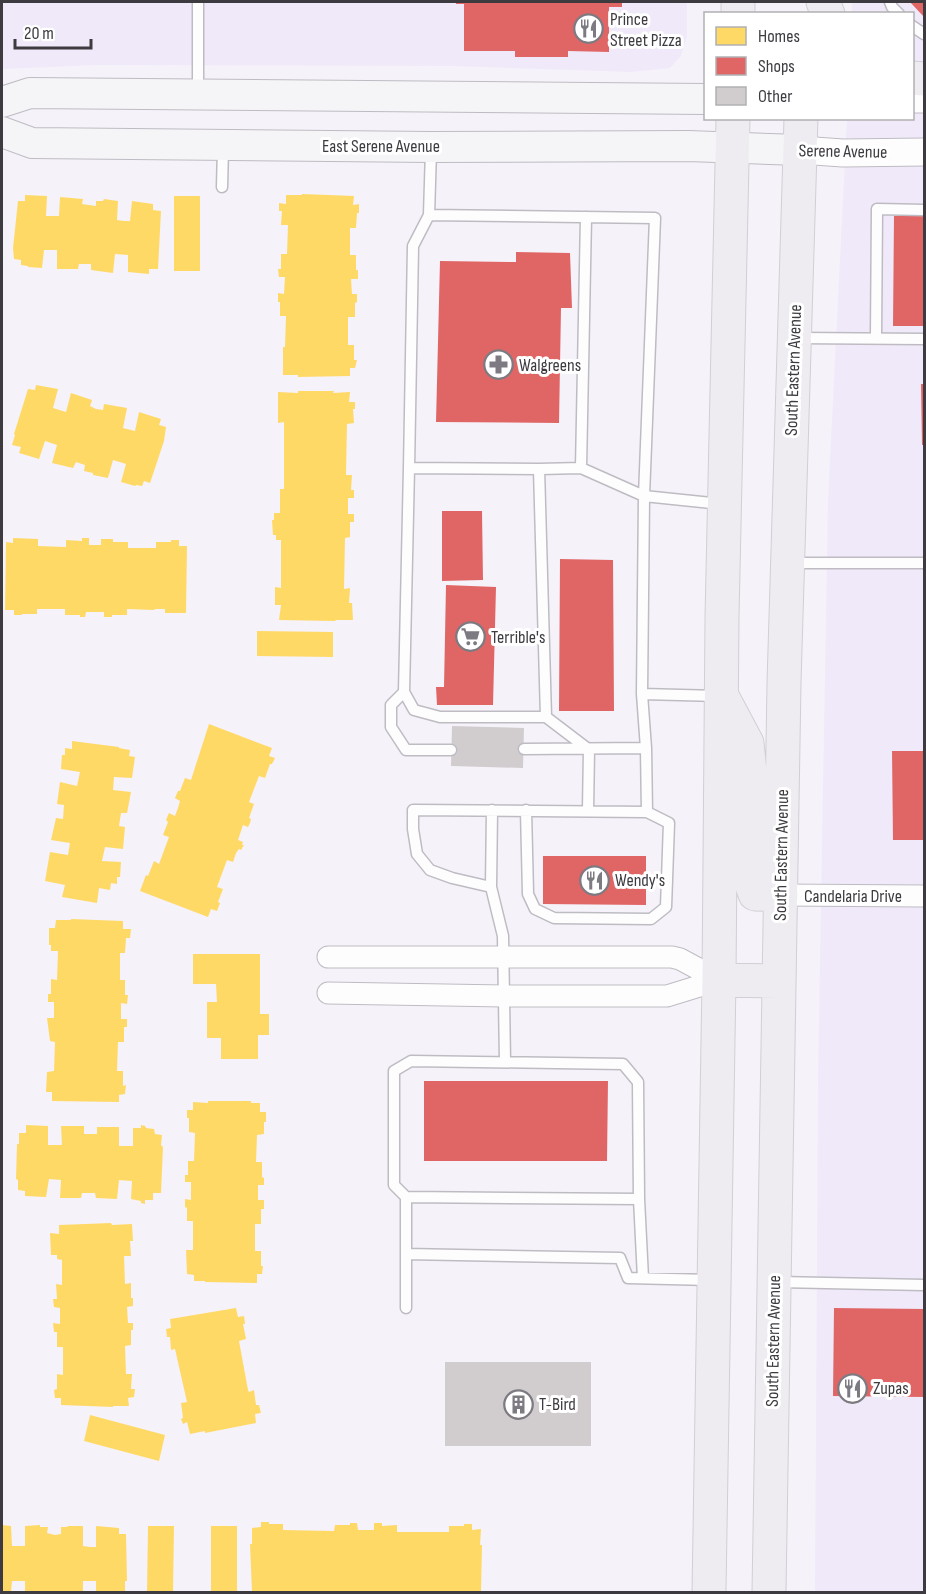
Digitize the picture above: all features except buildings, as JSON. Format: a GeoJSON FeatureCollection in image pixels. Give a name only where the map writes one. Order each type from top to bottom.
{"type":"FeatureCollection","features":[{"type":"Feature","properties":{"kind":"main road"},"geometry":{"type":"LineString","coordinates":[[2,102],[30,93],[704,99]]}},
{"type":"Feature","properties":{"kind":"main road","name":"South Eastern Avenue"},"geometry":{"type":"LineString","coordinates":[[769,1593],[788,563],[801,120]]}},
{"type":"Feature","properties":{"kind":"main road","name":"East Serene Avenue"},"geometry":{"type":"LineString","coordinates":[[2,132],[32,143],[431,147],[688,146],[743,139]]}},
{"type":"Feature","properties":{"kind":"main road"},"geometry":{"type":"LineString","coordinates":[[709,1593],[725,504],[743,139]]}},
{"type":"Feature","properties":{"kind":"main road","name":"Serene Avenue"},"geometry":{"type":"LineString","coordinates":[[743,139],[800,150]]}},
{"type":"Feature","properties":{"kind":"main road"},"geometry":{"type":"LineString","coordinates":[[722,696],[747,743],[750,772],[750,880],[755,894],[781,895]]}},
{"type":"Feature","properties":{"kind":"main road"},"geometry":{"type":"LineString","coordinates":[[719,980],[779,981]]}},
{"type":"Feature","properties":{"kind":"street","name":"Serene Avenue"},"geometry":{"type":"LineString","coordinates":[[800,150],[843,153],[924,152]]}},
{"type":"Feature","properties":{"kind":"street","name":"Candelaria Drive"},"geometry":{"type":"LineString","coordinates":[[781,895],[924,896]]}},
{"type":"Feature","properties":{"kind":"street"},"geometry":{"type":"LineString","coordinates":[[328,957],[672,957],[719,980]]}},
{"type":"Feature","properties":{"kind":"street"},"geometry":{"type":"LineString","coordinates":[[328,993],[667,996],[719,980]]}},
{"type":"Feature","properties":{"kind":"lane"},"geometry":{"type":"LineString","coordinates":[[198,2],[198,93]]}},
{"type":"Feature","properties":{"kind":"lane"},"geometry":{"type":"LineString","coordinates":[[222,187],[223,145]]}},
{"type":"Feature","properties":{"kind":"lane"},"geometry":{"type":"LineString","coordinates":[[431,147],[429,215],[413,246],[404,692],[414,710],[440,717],[546,717],[589,749]]}},
{"type":"Feature","properties":{"kind":"lane"},"geometry":{"type":"LineString","coordinates":[[876,338],[877,209],[924,210]]}},
{"type":"Feature","properties":{"kind":"lane"},"geometry":{"type":"LineString","coordinates":[[429,215],[655,218],[644,496],[642,694],[647,812]]}},
{"type":"Feature","properties":{"kind":"lane"},"geometry":{"type":"LineString","coordinates":[[581,468],[586,217]]}},
{"type":"Feature","properties":{"kind":"lane"},"geometry":{"type":"LineString","coordinates":[[794,338],[924,339]]}},
{"type":"Feature","properties":{"kind":"lane"},"geometry":{"type":"LineString","coordinates":[[409,468],[581,468],[644,496],[725,504]]}},
{"type":"Feature","properties":{"kind":"lane"},"geometry":{"type":"LineString","coordinates":[[539,469],[546,717]]}},
{"type":"Feature","properties":{"kind":"lane"},"geometry":{"type":"LineString","coordinates":[[788,563],[924,562]]}},
{"type":"Feature","properties":{"kind":"lane"},"geometry":{"type":"LineString","coordinates":[[404,692],[391,705],[392,727],[406,750],[451,750]]}},
{"type":"Feature","properties":{"kind":"lane"},"geometry":{"type":"LineString","coordinates":[[642,694],[722,696]]}},
{"type":"Feature","properties":{"kind":"lane"},"geometry":{"type":"LineString","coordinates":[[524,749],[646,748]]}},
{"type":"Feature","properties":{"kind":"lane"},"geometry":{"type":"LineString","coordinates":[[588,811],[589,749]]}},
{"type":"Feature","properties":{"kind":"lane"},"geometry":{"type":"LineString","coordinates":[[491,887],[452,878],[430,870],[417,854],[413,810],[526,810],[647,812],[669,823],[666,907],[651,919],[554,918],[535,909],[528,894],[526,810]]}},
{"type":"Feature","properties":{"kind":"lane"},"geometry":{"type":"LineString","coordinates":[[492,810],[491,887],[503,936],[505,1062]]}},
{"type":"Feature","properties":{"kind":"lane"},"geometry":{"type":"LineString","coordinates":[[639,1199],[406,1197],[394,1185],[394,1071],[411,1061],[623,1064],[638,1082],[639,1199],[643,1278]]}},
{"type":"Feature","properties":{"kind":"lane"},"geometry":{"type":"LineString","coordinates":[[406,1197],[406,1308]]}},
{"type":"Feature","properties":{"kind":"lane"},"geometry":{"type":"LineString","coordinates":[[406,1254],[620,1258],[628,1278],[715,1280]]}},
{"type":"Feature","properties":{"kind":"lane"},"geometry":{"type":"LineString","coordinates":[[774,1282],[924,1285]]}},
{"type":"Feature","properties":{"kind":"shaded area"},"geometry":{"type":"Polygon","coordinates":[[[2,2],[687,2],[687,36],[681,56],[670,68],[631,72],[451,66],[98,65],[2,69],[2,2]]]}},
{"type":"Feature","properties":{"kind":"shaded area"},"geometry":{"type":"Polygon","coordinates":[[[852,2],[924,2],[924,1592],[815,1592],[818,1079],[828,500],[847,120],[914,120],[914,12],[852,12],[852,2]]]}},
{"type":"Feature","properties":{"kind":"place","name":"Prince Street Pizza"},"geometry":{"type":"Point","coordinates":[589,29]}},
{"type":"Feature","properties":{"kind":"place","name":"Walgreens"},"geometry":{"type":"Point","coordinates":[498,365]}},
{"type":"Feature","properties":{"kind":"place","name":"Terrible's"},"geometry":{"type":"Point","coordinates":[470,637]}},
{"type":"Feature","properties":{"kind":"place","name":"Wendy's"},"geometry":{"type":"Point","coordinates":[594,880]}},
{"type":"Feature","properties":{"kind":"place","name":"Zupas"},"geometry":{"type":"Point","coordinates":[852,1388]}},
{"type":"Feature","properties":{"kind":"place","name":"T-Bird"},"geometry":{"type":"Point","coordinates":[518,1404]}}]}
